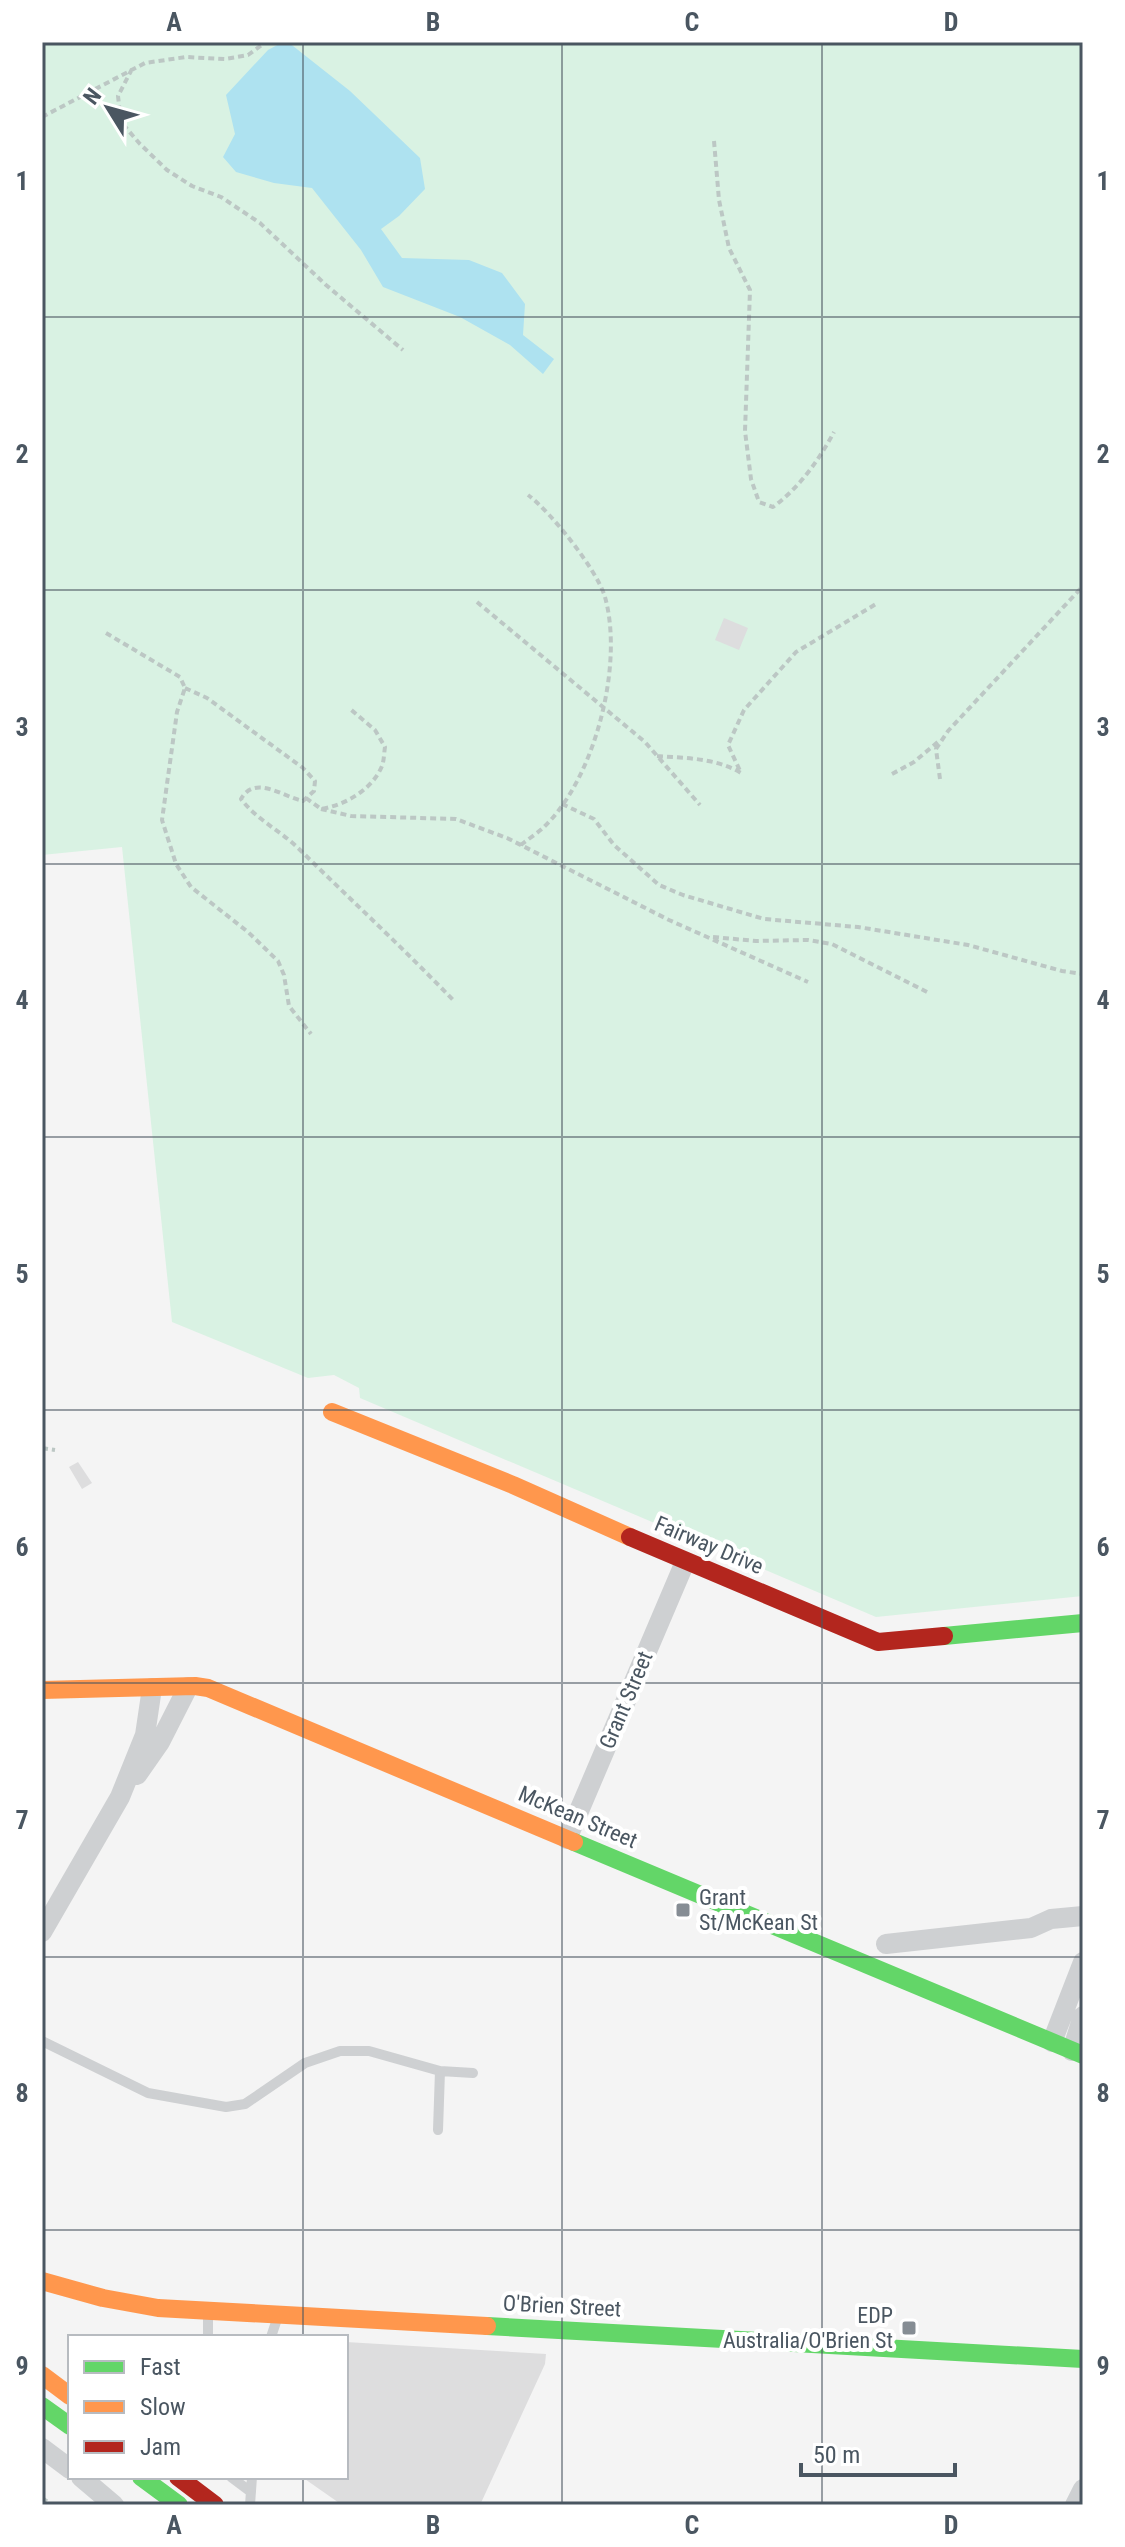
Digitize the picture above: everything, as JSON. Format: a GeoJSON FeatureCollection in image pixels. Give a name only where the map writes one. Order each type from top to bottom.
{"type":"FeatureCollection","features":[{"type":"Feature","properties":{"kind":"street","name":"Fairway Drive"},"geometry":{"type":"LineString","coordinates":[[332,1412],[513,1485],[685,1562],[881,1643],[1083,1623]]}},
{"type":"Feature","properties":{"kind":"street","name":"Grant Street"},"geometry":{"type":"LineString","coordinates":[[567,1839],[685,1562]]}},
{"type":"Feature","properties":{"kind":"street"},"geometry":{"type":"LineString","coordinates":[[42,1932],[120,1797],[160,1742],[188,1687]]}},
{"type":"Feature","properties":{"kind":"street"},"geometry":{"type":"LineString","coordinates":[[120,1797],[145,1735],[152,1688]]}},
{"type":"Feature","properties":{"kind":"street","name":"McKean Street"},"geometry":{"type":"LineString","coordinates":[[42,1690],[208,1688],[1077,2053]]}},
{"type":"Feature","properties":{"kind":"street"},"geometry":{"type":"LineString","coordinates":[[886,1944],[1031,1928],[1051,1919],[1083,1916]]}},
{"type":"Feature","properties":{"kind":"street"},"geometry":{"type":"LineString","coordinates":[[1052,2042],[1083,1962]]}},
{"type":"Feature","properties":{"kind":"street"},"geometry":{"type":"LineString","coordinates":[[1077,2053],[1083,2016]]}},
{"type":"Feature","properties":{"kind":"street","name":"O'Brien Street"},"geometry":{"type":"LineString","coordinates":[[42,2281],[133,2305],[1083,2359]]}},
{"type":"Feature","properties":{"kind":"street"},"geometry":{"type":"LineString","coordinates":[[42,2375],[68,2394]]}},
{"type":"Feature","properties":{"kind":"street"},"geometry":{"type":"LineString","coordinates":[[42,2406],[68,2425]]}},
{"type":"Feature","properties":{"kind":"street"},"geometry":{"type":"LineString","coordinates":[[42,2448],[68,2468]]}},
{"type":"Feature","properties":{"kind":"street"},"geometry":{"type":"LineString","coordinates":[[83,2479],[114,2505]]}},
{"type":"Feature","properties":{"kind":"street"},"geometry":{"type":"LineString","coordinates":[[144,2479],[179,2505]]}},
{"type":"Feature","properties":{"kind":"street"},"geometry":{"type":"LineString","coordinates":[[181,2479],[215,2505]]}},
{"type":"Feature","properties":{"kind":"street"},"geometry":{"type":"LineString","coordinates":[[1075,2505],[1083,2489]]}},
{"type":"Feature","properties":{"kind":"lane"},"geometry":{"type":"LineString","coordinates":[[42,2041],[148,2093],[226,2107],[245,2104],[305,2063],[340,2051],[379,2053],[440,2071],[473,2073]]}},
{"type":"Feature","properties":{"kind":"lane"},"geometry":{"type":"LineString","coordinates":[[438,2130],[440,2071]]}},
{"type":"Feature","properties":{"kind":"lane"},"geometry":{"type":"LineString","coordinates":[[208,2310],[208,2335]]}},
{"type":"Feature","properties":{"kind":"lane"},"geometry":{"type":"LineString","coordinates":[[272,2335],[279,2314]]}},
{"type":"Feature","properties":{"kind":"lane"},"geometry":{"type":"LineString","coordinates":[[234,2479],[251,2492]]}},
{"type":"Feature","properties":{"kind":"lane"},"geometry":{"type":"LineString","coordinates":[[250,2505],[252,2479]]}},
{"type":"Feature","properties":{"kind":"path"},"geometry":{"type":"LineString","coordinates":[[42,117],[145,63],[186,57],[225,59],[248,55],[266,42]]}},
{"type":"Feature","properties":{"kind":"path"},"geometry":{"type":"LineString","coordinates":[[132,69],[118,96],[121,122],[140,144],[179,178],[221,197],[260,223],[326,285],[403,350]]}},
{"type":"Feature","properties":{"kind":"path"},"geometry":{"type":"LineString","coordinates":[[714,141],[719,200],[729,248],[750,290],[745,431],[751,479],[759,502],[773,507],[788,496],[824,452],[834,432]]}},
{"type":"Feature","properties":{"kind":"path"},"geometry":{"type":"LineString","coordinates":[[521,845],[546,825],[571,792],[592,748],[612,668],[604,595],[577,549],[528,495]]}},
{"type":"Feature","properties":{"kind":"path"},"geometry":{"type":"LineString","coordinates":[[892,774],[914,762],[948,731],[1083,586]]}},
{"type":"Feature","properties":{"kind":"path"},"geometry":{"type":"LineString","coordinates":[[477,602],[645,742],[700,805]]}},
{"type":"Feature","properties":{"kind":"path"},"geometry":{"type":"LineString","coordinates":[[657,756],[701,759],[730,766],[741,773],[728,745],[744,710],[796,652],[876,604]]}},
{"type":"Feature","properties":{"kind":"path"},"geometry":{"type":"LineString","coordinates":[[106,633],[180,677],[185,688],[207,698],[303,768],[315,781],[314,791],[303,801],[267,788],[253,788],[245,792],[241,799],[251,812],[293,844],[351,901],[385,929],[455,1002]]}},
{"type":"Feature","properties":{"kind":"path"},"geometry":{"type":"LineString","coordinates":[[185,688],[177,712],[162,820],[176,864],[191,887],[248,932],[278,961],[284,975],[289,1006],[311,1034]]}},
{"type":"Feature","properties":{"kind":"path"},"geometry":{"type":"LineString","coordinates":[[321,809],[339,806],[352,799],[382,767],[385,747],[375,730],[349,708]]}},
{"type":"Feature","properties":{"kind":"path"},"geometry":{"type":"LineString","coordinates":[[940,779],[936,749],[948,731]]}},
{"type":"Feature","properties":{"kind":"path"},"geometry":{"type":"LineString","coordinates":[[306,798],[321,809],[351,816],[456,819],[521,845],[808,982]]}},
{"type":"Feature","properties":{"kind":"path"},"geometry":{"type":"LineString","coordinates":[[562,804],[594,819],[614,845],[659,885],[683,895],[764,919],[858,927],[968,945],[1083,974]]}},
{"type":"Feature","properties":{"kind":"path"},"geometry":{"type":"LineString","coordinates":[[709,937],[756,941],[808,940],[832,944],[927,992]]}},
{"type":"Feature","properties":{"kind":"path"},"geometry":{"type":"LineString","coordinates":[[42,1448],[55,1450]]}},
{"type":"Feature","properties":{"kind":"path"},"geometry":{"type":"LineString","coordinates":[[42,2498],[52,2505]]}},
{"type":"Feature","properties":{"kind":"green space"},"geometry":{"type":"Polygon","coordinates":[[[42,42],[1083,42],[1083,1596],[876,1617],[360,1398],[359,1388],[334,1375],[308,1378],[172,1322],[122,847],[42,855],[42,42]]]}},
{"type":"Feature","properties":{"kind":"water"},"geometry":{"type":"Polygon","coordinates":[[[288,42],[350,91],[420,158],[425,189],[399,216],[381,229],[402,258],[469,260],[502,273],[525,304],[523,335],[554,359],[543,374],[510,345],[460,317],[383,287],[361,250],[312,188],[274,183],[236,172],[223,157],[235,134],[226,95],[268,50],[288,42]]]}},
{"type":"Feature","properties":{"kind":"building"},"geometry":{"type":"Polygon","coordinates":[[[724,618],[748,628],[739,650],[715,640],[724,618]]]}},
{"type":"Feature","properties":{"kind":"building"},"geometry":{"type":"Polygon","coordinates":[[[78,1462],[92,1483],[82,1489],[69,1467],[78,1462]]]}},
{"type":"Feature","properties":{"kind":"building"},"geometry":{"type":"Polygon","coordinates":[[[348,2342],[546,2354],[545,2364],[480,2505],[342,2505],[305,2479],[348,2479],[348,2342]]]}},
{"type":"Feature","properties":{"kind":"traffic: fast"},"geometry":{"type":"LineString","coordinates":[[944,1636],[1083,1623]]}},
{"type":"Feature","properties":{"kind":"traffic: fast"},"geometry":{"type":"LineString","coordinates":[[574,1842],[1083,2055]]}},
{"type":"Feature","properties":{"kind":"traffic: fast"},"geometry":{"type":"LineString","coordinates":[[487,2326],[1083,2359]]}},
{"type":"Feature","properties":{"kind":"traffic: fast"},"geometry":{"type":"LineString","coordinates":[[42,2406],[68,2425]]}},
{"type":"Feature","properties":{"kind":"traffic: fast"},"geometry":{"type":"LineString","coordinates":[[144,2479],[179,2505]]}},
{"type":"Feature","properties":{"kind":"traffic: slow"},"geometry":{"type":"LineString","coordinates":[[332,1412],[513,1485],[630,1537]]}},
{"type":"Feature","properties":{"kind":"traffic: slow"},"geometry":{"type":"LineString","coordinates":[[42,1690],[208,1688],[574,1842]]}},
{"type":"Feature","properties":{"kind":"traffic: slow"},"geometry":{"type":"LineString","coordinates":[[42,2281],[103,2298],[158,2308],[487,2326]]}},
{"type":"Feature","properties":{"kind":"traffic: slow"},"geometry":{"type":"LineString","coordinates":[[42,2375],[68,2394]]}},
{"type":"Feature","properties":{"kind":"traffic: jam"},"geometry":{"type":"LineString","coordinates":[[630,1537],[878,1642],[944,1636]]}},
{"type":"Feature","properties":{"kind":"traffic: jam"},"geometry":{"type":"LineString","coordinates":[[181,2479],[215,2505]]}},
{"type":"Feature","properties":{"kind":"place","name":"Grant St/McKean St"},"geometry":{"type":"Point","coordinates":[683,1910]}},
{"type":"Feature","properties":{"kind":"place","name":"EDP Australia/O'Brien St"},"geometry":{"type":"Point","coordinates":[909,2328]}}]}
